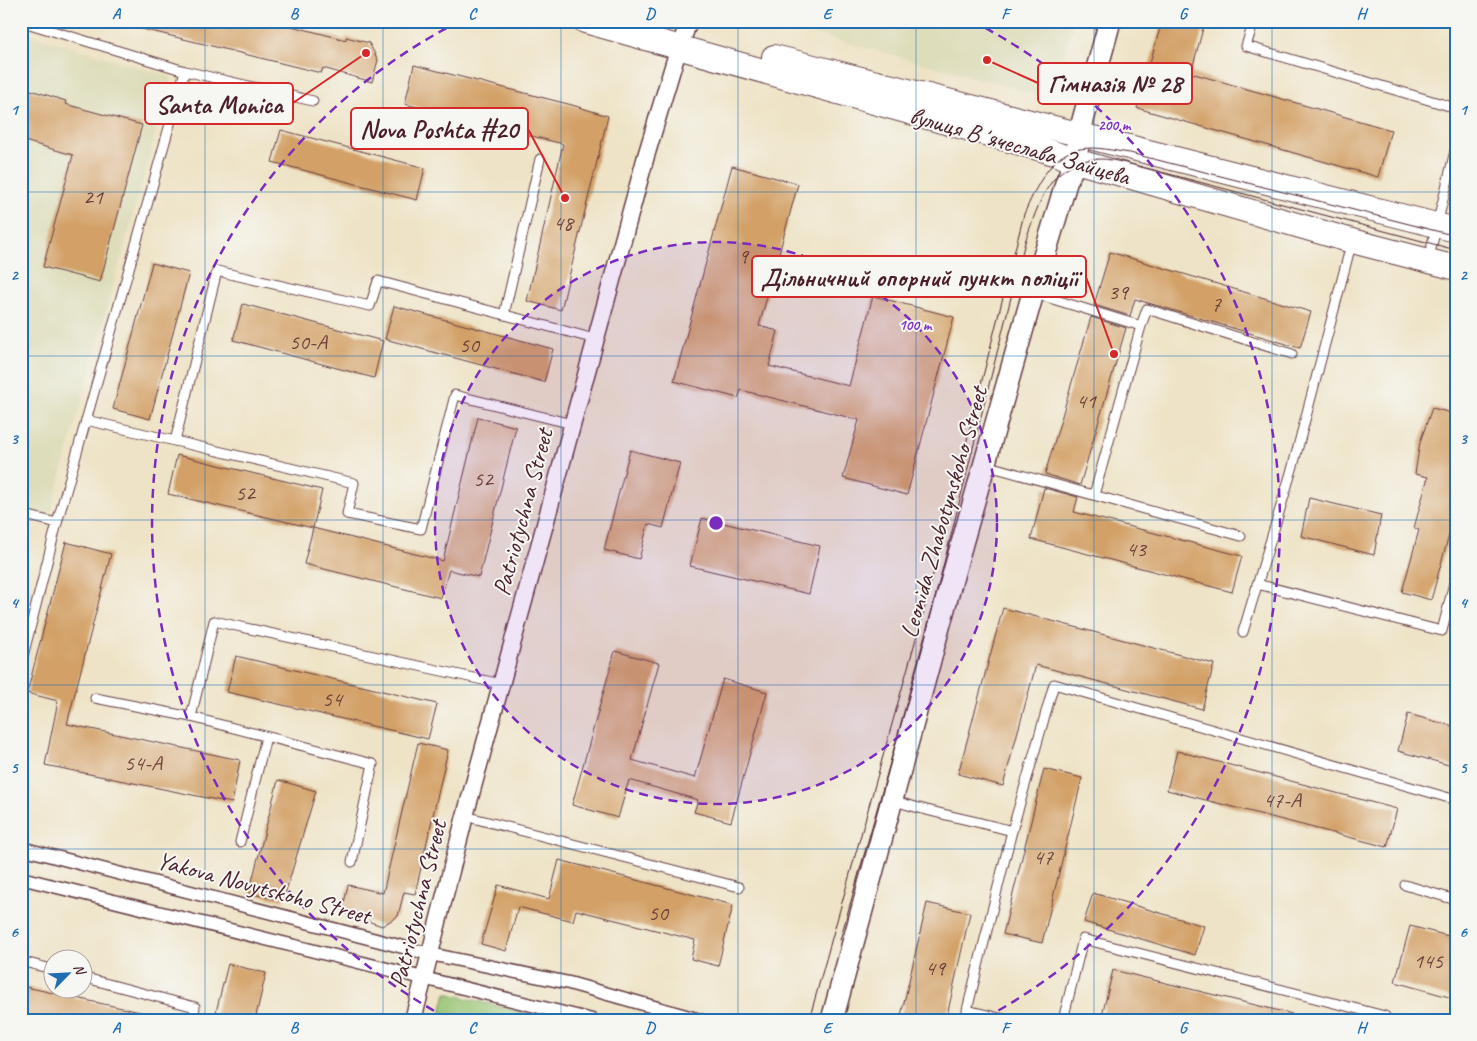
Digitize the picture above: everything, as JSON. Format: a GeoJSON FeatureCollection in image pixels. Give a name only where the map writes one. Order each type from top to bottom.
{"type":"FeatureCollection","features":[{"type":"Feature","properties":{"kind":"main road","name":"вулиця Вʼячеслава Зайцева"},"geometry":{"type":"LineString","coordinates":[[585,21],[685,34],[1076,161],[1352,241],[1456,268]]}},
{"type":"Feature","properties":{"kind":"main road","name":"вулиця Вʼячеслава Зайцева"},"geometry":{"type":"LineString","coordinates":[[636,21],[1447,227]]}},
{"type":"Feature","properties":{"kind":"street","name":"Leonida Zhabotynskoho Street"},"geometry":{"type":"LineString","coordinates":[[832,1020],[1033,292],[1067,180],[1076,161],[1079,135],[1110,21]]}},
{"type":"Feature","properties":{"kind":"street","name":"Patriotychna Street"},"geometry":{"type":"LineString","coordinates":[[413,1020],[465,816],[595,340],[646,156],[674,63],[685,34]]}},
{"type":"Feature","properties":{"kind":"street","name":"Yakova Novytskoho Street"},"geometry":{"type":"LineString","coordinates":[[21,848],[430,954],[569,983],[700,1020]]}},
{"type":"Feature","properties":{"kind":"street","name":"Yakova Novytskoho Street"},"geometry":{"type":"LineString","coordinates":[[21,878],[592,1020]]}},
{"type":"Feature","properties":{"kind":"lane"},"geometry":{"type":"LineString","coordinates":[[1254,21],[1246,46],[1456,108]]}},
{"type":"Feature","properties":{"kind":"lane"},"geometry":{"type":"LineString","coordinates":[[23,22],[184,70],[313,101]]}},
{"type":"Feature","properties":{"kind":"lane"},"geometry":{"type":"LineString","coordinates":[[21,664],[57,523],[184,70]]}},
{"type":"Feature","properties":{"kind":"lane"},"geometry":{"type":"LineString","coordinates":[[1428,261],[1447,227],[1456,147]]}},
{"type":"Feature","properties":{"kind":"lane"},"geometry":{"type":"LineString","coordinates":[[504,315],[540,159]]}},
{"type":"Feature","properties":{"kind":"lane"},"geometry":{"type":"LineString","coordinates":[[1243,632],[1294,460],[1352,241]]}},
{"type":"Feature","properties":{"kind":"lane"},"geometry":{"type":"LineString","coordinates":[[175,441],[217,271],[370,306],[378,281],[595,340]]}},
{"type":"Feature","properties":{"kind":"lane"},"geometry":{"type":"LineString","coordinates":[[1033,292],[1141,326]]}},
{"type":"Feature","properties":{"kind":"lane"},"geometry":{"type":"LineString","coordinates":[[1094,495],[1146,309],[1292,354]]}},
{"type":"Feature","properties":{"kind":"lane"},"geometry":{"type":"LineString","coordinates":[[86,420],[354,483],[347,514],[421,529],[455,395],[572,424]]}},
{"type":"Feature","properties":{"kind":"lane"},"geometry":{"type":"LineString","coordinates":[[985,465],[1241,536]]}},
{"type":"Feature","properties":{"kind":"lane"},"geometry":{"type":"LineString","coordinates":[[21,514],[57,523]]}},
{"type":"Feature","properties":{"kind":"lane"},"geometry":{"type":"LineString","coordinates":[[1257,584],[1442,630],[1456,575]]}},
{"type":"Feature","properties":{"kind":"lane"},"geometry":{"type":"LineString","coordinates":[[191,718],[214,621],[501,684]]}},
{"type":"Feature","properties":{"kind":"lane"},"geometry":{"type":"LineString","coordinates":[[1008,1020],[967,1010],[1012,830],[1054,684],[1456,800]]}},
{"type":"Feature","properties":{"kind":"lane"},"geometry":{"type":"LineString","coordinates":[[94,698],[191,718],[373,764],[352,862]]}},
{"type":"Feature","properties":{"kind":"lane"},"geometry":{"type":"LineString","coordinates":[[240,842],[266,737]]}},
{"type":"Feature","properties":{"kind":"lane"},"geometry":{"type":"LineString","coordinates":[[892,800],[923,810],[1012,830]]}},
{"type":"Feature","properties":{"kind":"lane"},"geometry":{"type":"LineString","coordinates":[[465,816],[739,887]]}},
{"type":"Feature","properties":{"kind":"lane"},"geometry":{"type":"LineString","coordinates":[[1405,885],[1456,900]]}},
{"type":"Feature","properties":{"kind":"lane"},"geometry":{"type":"LineString","coordinates":[[1063,1020],[1083,939],[1385,1016],[1384,1020]]}},
{"type":"Feature","properties":{"kind":"lane"},"geometry":{"type":"LineString","coordinates":[[24,962],[42,966]]}},
{"type":"Feature","properties":{"kind":"lane"},"geometry":{"type":"LineString","coordinates":[[92,980],[195,1007],[193,1020]]}},
{"type":"Feature","properties":{"kind":"shaded area"},"geometry":{"type":"Polygon","coordinates":[[[768,21],[1073,21],[1053,99],[768,21]]]}},
{"type":"Feature","properties":{"kind":"shaded area"},"geometry":{"type":"Polygon","coordinates":[[[21,32],[171,77],[50,515],[21,507],[21,32]]]}},
{"type":"Feature","properties":{"kind":"green space"},"geometry":{"type":"Polygon","coordinates":[[[446,993],[553,1020],[439,1020],[446,993]]]}},
{"type":"Feature","properties":{"kind":"building"},"geometry":{"type":"Polygon","coordinates":[[[136,21],[272,21],[346,40],[346,37],[369,43],[378,60],[372,82],[323,68],[321,73],[135,27],[136,21]]]}},
{"type":"Feature","properties":{"kind":"building"},"geometry":{"type":"Polygon","coordinates":[[[1162,21],[1205,21],[1191,73],[1391,130],[1378,177],[1137,108],[1162,21]]]}},
{"type":"Feature","properties":{"kind":"building"},"geometry":{"type":"Polygon","coordinates":[[[414,65],[608,116],[561,310],[527,301],[563,144],[405,104],[414,65]]]}},
{"type":"Feature","properties":{"kind":"building"},"geometry":{"type":"Polygon","coordinates":[[[21,87],[66,101],[65,104],[142,125],[100,282],[43,267],[73,155],[21,140],[21,87]]]}},
{"type":"Feature","properties":{"kind":"building"},"geometry":{"type":"Polygon","coordinates":[[[281,130],[425,168],[417,200],[272,162],[281,130]]]}},
{"type":"Feature","properties":{"kind":"building"},"geometry":{"type":"Polygon","coordinates":[[[732,166],[798,184],[759,326],[778,331],[769,366],[849,386],[873,296],[954,317],[907,495],[843,478],[859,420],[741,390],[738,398],[674,381],[732,166]]]}},
{"type":"Feature","properties":{"kind":"building"},"geometry":{"type":"Polygon","coordinates":[[[1110,252],[1311,312],[1300,348],[1135,299],[1130,316],[1094,305],[1110,252]]]}},
{"type":"Feature","properties":{"kind":"building"},"geometry":{"type":"Polygon","coordinates":[[[152,263],[189,273],[150,419],[113,409],[152,263]]]}},
{"type":"Feature","properties":{"kind":"building"},"geometry":{"type":"Polygon","coordinates":[[[243,304],[383,341],[374,378],[233,340],[243,304]]]}},
{"type":"Feature","properties":{"kind":"building"},"geometry":{"type":"Polygon","coordinates":[[[394,306],[553,349],[544,382],[385,339],[394,306]]]}},
{"type":"Feature","properties":{"kind":"building"},"geometry":{"type":"Polygon","coordinates":[[[1091,317],[1126,328],[1080,485],[1045,474],[1091,317]]]}},
{"type":"Feature","properties":{"kind":"building"},"geometry":{"type":"Polygon","coordinates":[[[1432,408],[1456,414],[1456,536],[1449,535],[1431,600],[1402,592],[1419,530],[1414,528],[1428,477],[1415,474],[1420,442],[1432,408]]]}},
{"type":"Feature","properties":{"kind":"building"},"geometry":{"type":"Polygon","coordinates":[[[478,417],[516,427],[479,577],[449,570],[441,598],[304,564],[313,528],[443,561],[478,417]]]}},
{"type":"Feature","properties":{"kind":"building"},"geometry":{"type":"Polygon","coordinates":[[[630,450],[680,463],[663,528],[648,524],[639,559],[604,550],[630,450]]]}},
{"type":"Feature","properties":{"kind":"building"},"geometry":{"type":"Polygon","coordinates":[[[177,455],[322,490],[313,528],[168,494],[177,455]]]}},
{"type":"Feature","properties":{"kind":"building"},"geometry":{"type":"Polygon","coordinates":[[[1044,488],[1078,497],[1074,512],[1242,556],[1232,592],[1031,539],[1044,488]]]}},
{"type":"Feature","properties":{"kind":"building"},"geometry":{"type":"Polygon","coordinates":[[[1309,498],[1381,515],[1374,555],[1301,536],[1309,498]]]}},
{"type":"Feature","properties":{"kind":"building"},"geometry":{"type":"Polygon","coordinates":[[[702,518],[820,546],[809,594],[690,566],[702,518]]]}},
{"type":"Feature","properties":{"kind":"building"},"geometry":{"type":"Polygon","coordinates":[[[66,542],[111,554],[67,724],[240,760],[232,803],[45,765],[58,701],[27,693],[66,542]]]}},
{"type":"Feature","properties":{"kind":"building"},"geometry":{"type":"Polygon","coordinates":[[[1003,608],[1214,664],[1202,709],[1036,665],[1003,786],[958,774],[1003,608]]]}},
{"type":"Feature","properties":{"kind":"building"},"geometry":{"type":"Polygon","coordinates":[[[615,651],[659,663],[632,760],[695,778],[723,679],[767,692],[731,822],[694,812],[698,800],[629,780],[618,818],[572,805],[615,651]]]}},
{"type":"Feature","properties":{"kind":"building"},"geometry":{"type":"Polygon","coordinates":[[[236,656],[437,704],[428,739],[227,692],[236,656]]]}},
{"type":"Feature","properties":{"kind":"building"},"geometry":{"type":"Polygon","coordinates":[[[1408,714],[1456,727],[1456,767],[1398,751],[1408,714]]]}},
{"type":"Feature","properties":{"kind":"building"},"geometry":{"type":"Polygon","coordinates":[[[418,743],[448,750],[415,894],[404,892],[398,916],[382,926],[342,912],[348,885],[383,893],[418,743]]]}},
{"type":"Feature","properties":{"kind":"building"},"geometry":{"type":"Polygon","coordinates":[[[1177,751],[1397,809],[1387,847],[1167,790],[1177,751]]]}},
{"type":"Feature","properties":{"kind":"building"},"geometry":{"type":"Polygon","coordinates":[[[1044,769],[1082,778],[1042,943],[1003,934],[1044,769]]]}},
{"type":"Feature","properties":{"kind":"building"},"geometry":{"type":"Polygon","coordinates":[[[278,780],[316,791],[283,901],[249,893],[278,780]]]}},
{"type":"Feature","properties":{"kind":"building"},"geometry":{"type":"Polygon","coordinates":[[[559,860],[733,905],[718,966],[691,959],[695,940],[576,910],[573,921],[518,907],[506,951],[481,944],[498,885],[549,899],[559,860]]]}},
{"type":"Feature","properties":{"kind":"building"},"geometry":{"type":"Polygon","coordinates":[[[1093,893],[1204,926],[1195,955],[1084,922],[1093,893]]]}},
{"type":"Feature","properties":{"kind":"building"},"geometry":{"type":"Polygon","coordinates":[[[927,903],[970,913],[946,1020],[900,1020],[927,903]]]}},
{"type":"Feature","properties":{"kind":"building"},"geometry":{"type":"Polygon","coordinates":[[[1410,926],[1456,938],[1456,999],[1395,982],[1410,926]]]}},
{"type":"Feature","properties":{"kind":"building"},"geometry":{"type":"Polygon","coordinates":[[[228,964],[266,973],[255,1020],[214,1020],[228,964]]]}},
{"type":"Feature","properties":{"kind":"building"},"geometry":{"type":"Polygon","coordinates":[[[1113,970],[1292,1014],[1292,1020],[1101,1020],[1113,970]]]}},
{"type":"Feature","properties":{"kind":"building"},"geometry":{"type":"Polygon","coordinates":[[[21,986],[42,991],[42,998],[76,998],[145,1013],[144,1020],[21,1020],[21,986]]]}},
{"type":"Feature","properties":{"kind":"tram line"},"geometry":{"type":"LineString","coordinates":[[809,1020],[924,610],[1024,214],[1033,194],[1052,165],[1069,152],[1086,148],[1130,153],[1456,236]]}},
{"type":"Feature","properties":{"kind":"tram line"},"geometry":{"type":"LineString","coordinates":[[840,940],[922,650],[1025,242],[1042,198],[1058,175],[1070,166],[1084,161],[1112,160],[1456,250]]}},
{"type":"Feature","properties":{"kind":"place","name":"Santa Monica"},"geometry":{"type":"Point","coordinates":[366,53]}},
{"type":"Feature","properties":{"kind":"place","name":"Гімназія № 28"},"geometry":{"type":"Point","coordinates":[987,60]}},
{"type":"Feature","properties":{"kind":"place","name":"Nova Poshta #20"},"geometry":{"type":"Point","coordinates":[565,198]}},
{"type":"Feature","properties":{"kind":"place","name":"Дільничний опорний пункт поліції"},"geometry":{"type":"Point","coordinates":[1114,354]}}]}
